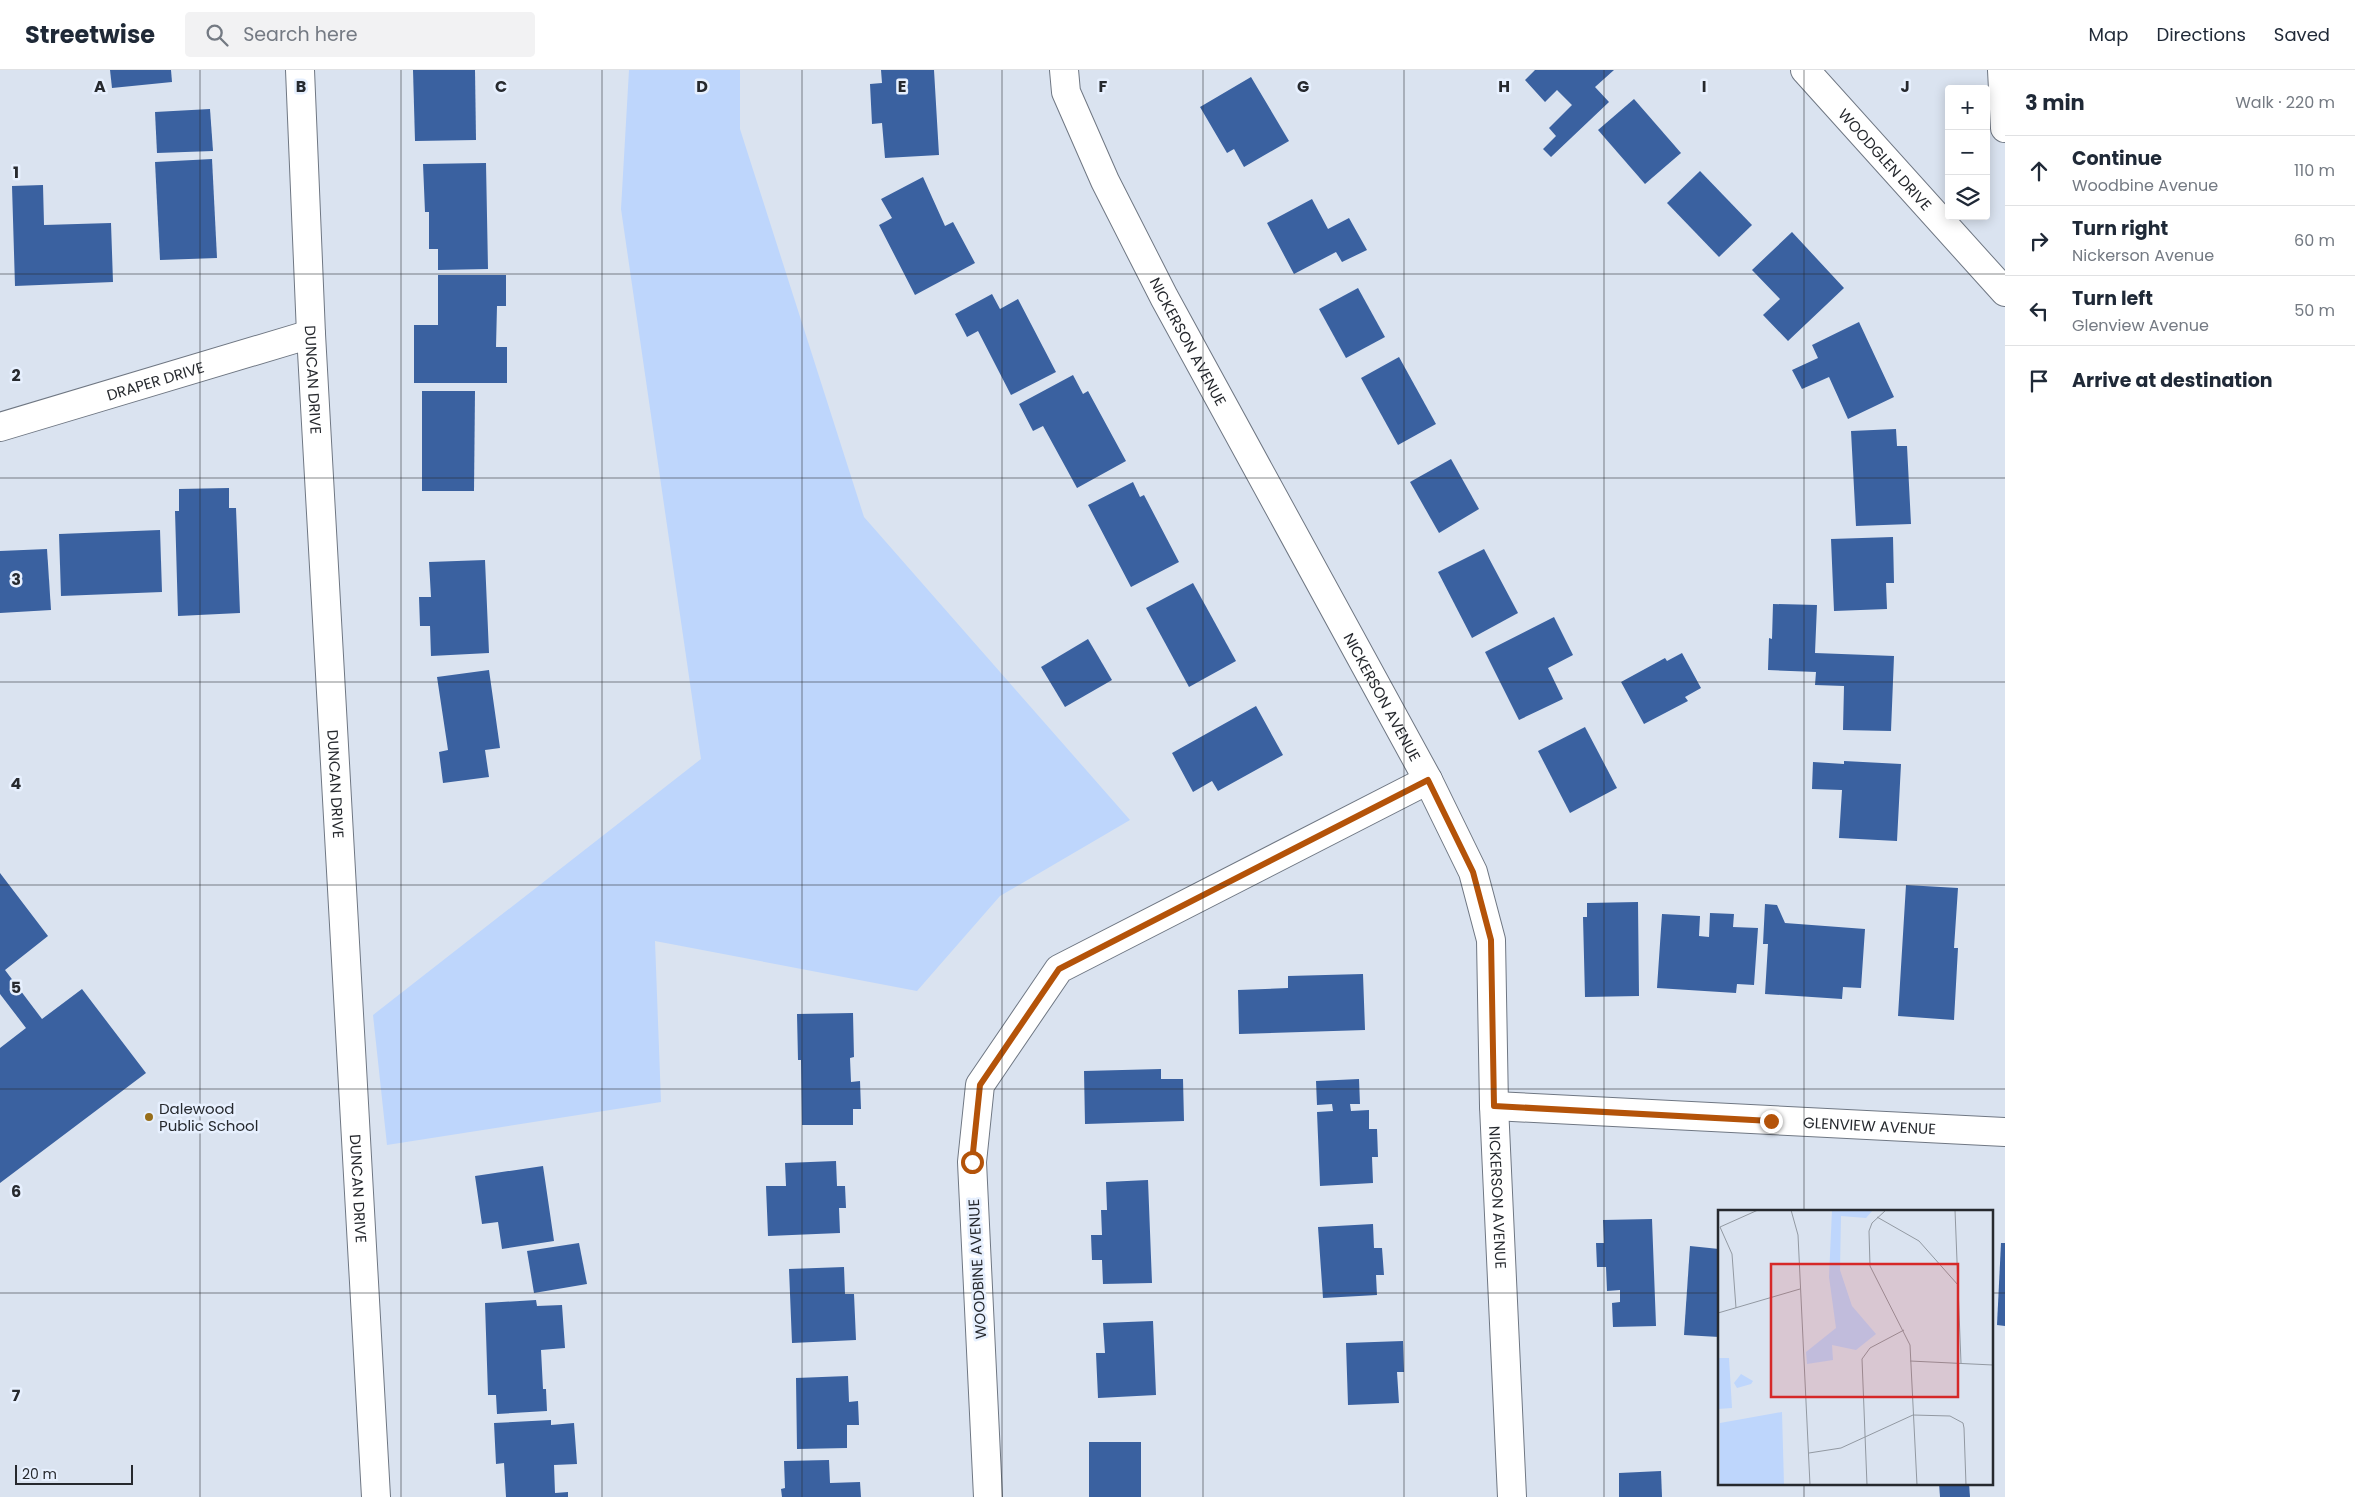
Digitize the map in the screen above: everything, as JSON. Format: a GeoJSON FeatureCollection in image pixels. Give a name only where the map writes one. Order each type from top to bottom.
{"type":"FeatureCollection","features":[{"type":"Feature","properties":{"kind":"street","name":"DUNCAN DRIVE"},"geometry":{"type":"LineString","coordinates":[[300,70],[311,334],[376,1497]]}},
{"type":"Feature","properties":{"kind":"street","name":"NICKERSON AVENUE"},"geometry":{"type":"LineString","coordinates":[[1064,70],[1066,92],[1073,110],[1105,181],[1160,289],[1428,780],[1473,872],[1491,940],[1494,1106],[1512,1497]]}},
{"type":"Feature","properties":{"kind":"street","name":"WOODGLEN DRIVE"},"geometry":{"type":"LineString","coordinates":[[1806,70],[2005,292]]}},
{"type":"Feature","properties":{"kind":"street"},"geometry":{"type":"LineString","coordinates":[[2002,70],[2005,128]]}},
{"type":"Feature","properties":{"kind":"street","name":"DRAPER DRIVE"},"geometry":{"type":"LineString","coordinates":[[0,427],[311,334]]}},
{"type":"Feature","properties":{"kind":"street","name":"WOODBINE AVENUE"},"geometry":{"type":"LineString","coordinates":[[988,1497],[972,1162],[980,1085],[1059,969],[1428,780]]}},
{"type":"Feature","properties":{"kind":"street","name":"GLENVIEW AVENUE"},"geometry":{"type":"LineString","coordinates":[[1494,1106],[2005,1132]]}},
{"type":"Feature","properties":{"kind":"shaded area"},"geometry":{"type":"Polygon","coordinates":[[[629,70],[740,70],[740,129],[864,517],[1130,820],[1000,896],[917,991],[655,941],[661,1102],[387,1145],[373,1015],[701,759],[621,209],[629,70]]]}},
{"type":"Feature","properties":{"kind":"building"},"geometry":{"type":"Polygon","coordinates":[[[110,70],[171,70],[172,82],[112,88],[110,70]]]}},
{"type":"Feature","properties":{"kind":"building"},"geometry":{"type":"Polygon","coordinates":[[[413,70],[475,70],[476,140],[415,141],[413,70]]]}},
{"type":"Feature","properties":{"kind":"building"},"geometry":{"type":"Polygon","coordinates":[[[881,70],[934,70],[939,155],[885,158],[882,123],[872,124],[870,84],[882,83],[881,70]]]}},
{"type":"Feature","properties":{"kind":"building"},"geometry":{"type":"Polygon","coordinates":[[[1535,70],[1614,70],[1595,87],[1609,102],[1551,157],[1543,149],[1556,136],[1549,128],[1572,105],[1557,90],[1545,102],[1525,80],[1535,70]]]}},
{"type":"Feature","properties":{"kind":"building"},"geometry":{"type":"Polygon","coordinates":[[[1251,77],[1289,141],[1244,167],[1234,149],[1227,153],[1200,107],[1251,77]]]}},
{"type":"Feature","properties":{"kind":"building"},"geometry":{"type":"Polygon","coordinates":[[[1634,99],[1681,153],[1645,184],[1598,130],[1634,99]]]}},
{"type":"Feature","properties":{"kind":"building"},"geometry":{"type":"Polygon","coordinates":[[[210,109],[213,151],[157,153],[155,112],[210,109]]]}},
{"type":"Feature","properties":{"kind":"building"},"geometry":{"type":"Polygon","coordinates":[[[212,159],[217,258],[160,260],[155,162],[212,159]]]}},
{"type":"Feature","properties":{"kind":"building"},"geometry":{"type":"Polygon","coordinates":[[[486,163],[488,269],[438,270],[438,249],[429,249],[429,212],[425,212],[423,164],[486,163]]]}},
{"type":"Feature","properties":{"kind":"building"},"geometry":{"type":"Polygon","coordinates":[[[1700,171],[1752,225],[1719,257],[1667,203],[1700,171]]]}},
{"type":"Feature","properties":{"kind":"building"},"geometry":{"type":"Polygon","coordinates":[[[923,177],[945,226],[953,222],[975,263],[915,295],[879,225],[892,218],[881,199],[923,177]]]}},
{"type":"Feature","properties":{"kind":"building"},"geometry":{"type":"Polygon","coordinates":[[[43,185],[44,225],[111,223],[113,282],[15,286],[12,186],[43,185]]]}},
{"type":"Feature","properties":{"kind":"building"},"geometry":{"type":"Polygon","coordinates":[[[1312,199],[1328,229],[1349,218],[1367,250],[1342,262],[1336,252],[1294,274],[1267,223],[1312,199]]]}},
{"type":"Feature","properties":{"kind":"building"},"geometry":{"type":"Polygon","coordinates":[[[1792,232],[1844,288],[1788,341],[1763,315],[1780,299],[1752,270],[1792,232]]]}},
{"type":"Feature","properties":{"kind":"building"},"geometry":{"type":"Polygon","coordinates":[[[438,275],[506,275],[506,306],[497,306],[496,347],[507,347],[507,383],[414,383],[414,325],[438,325],[438,275]]]}},
{"type":"Feature","properties":{"kind":"building"},"geometry":{"type":"Polygon","coordinates":[[[1358,288],[1385,337],[1346,358],[1319,309],[1358,288]]]}},
{"type":"Feature","properties":{"kind":"building"},"geometry":{"type":"Polygon","coordinates":[[[992,294],[1000,309],[1018,299],[1056,372],[1011,395],[978,331],[967,337],[955,314],[992,294]]]}},
{"type":"Feature","properties":{"kind":"building"},"geometry":{"type":"Polygon","coordinates":[[[1859,322],[1894,397],[1848,419],[1829,377],[1802,389],[1792,370],[1818,358],[1812,345],[1859,322]]]}},
{"type":"Feature","properties":{"kind":"building"},"geometry":{"type":"Polygon","coordinates":[[[1399,357],[1436,424],[1398,445],[1361,378],[1399,357]]]}},
{"type":"Feature","properties":{"kind":"building"},"geometry":{"type":"Polygon","coordinates":[[[1073,375],[1083,394],[1088,391],[1126,461],[1077,488],[1043,426],[1033,431],[1019,404],[1073,375]]]}},
{"type":"Feature","properties":{"kind":"building"},"geometry":{"type":"Polygon","coordinates":[[[422,391],[475,391],[474,491],[422,491],[422,391]]]}},
{"type":"Feature","properties":{"kind":"building"},"geometry":{"type":"Polygon","coordinates":[[[1896,429],[1897,446],[1907,446],[1911,524],[1856,526],[1851,431],[1896,429]]]}},
{"type":"Feature","properties":{"kind":"building"},"geometry":{"type":"Polygon","coordinates":[[[1451,459],[1479,509],[1439,533],[1410,482],[1451,459]]]}},
{"type":"Feature","properties":{"kind":"building"},"geometry":{"type":"Polygon","coordinates":[[[1133,482],[1140,497],[1144,495],[1179,562],[1131,587],[1088,505],[1133,482]]]}},
{"type":"Feature","properties":{"kind":"building"},"geometry":{"type":"Polygon","coordinates":[[[229,488],[229,508],[236,508],[240,613],[178,616],[175,511],[179,511],[179,489],[229,488]]]}},
{"type":"Feature","properties":{"kind":"building"},"geometry":{"type":"Polygon","coordinates":[[[160,530],[162,592],[61,596],[59,534],[160,530]]]}},
{"type":"Feature","properties":{"kind":"building"},"geometry":{"type":"Polygon","coordinates":[[[1893,537],[1894,583],[1886,583],[1887,609],[1834,611],[1831,539],[1893,537]]]}},
{"type":"Feature","properties":{"kind":"building"},"geometry":{"type":"Polygon","coordinates":[[[47,549],[51,610],[0,613],[0,551],[47,549]]]}},
{"type":"Feature","properties":{"kind":"building"},"geometry":{"type":"Polygon","coordinates":[[[1484,549],[1518,613],[1472,638],[1438,572],[1484,549]]]}},
{"type":"Feature","properties":{"kind":"building"},"geometry":{"type":"Polygon","coordinates":[[[485,560],[489,653],[431,656],[430,626],[420,626],[419,597],[431,597],[429,562],[485,560]]]}},
{"type":"Feature","properties":{"kind":"building"},"geometry":{"type":"Polygon","coordinates":[[[1193,583],[1236,661],[1189,687],[1146,608],[1193,583]]]}},
{"type":"Feature","properties":{"kind":"building"},"geometry":{"type":"Polygon","coordinates":[[[1773,604],[1817,605],[1815,653],[1894,656],[1891,731],[1843,730],[1844,686],[1815,685],[1816,672],[1768,670],[1769,638],[1772,639],[1773,604]]]}},
{"type":"Feature","properties":{"kind":"building"},"geometry":{"type":"Polygon","coordinates":[[[1554,617],[1573,655],[1548,668],[1563,699],[1519,720],[1485,652],[1554,617]]]}},
{"type":"Feature","properties":{"kind":"building"},"geometry":{"type":"Polygon","coordinates":[[[1088,639],[1112,680],[1065,707],[1041,667],[1088,639]]]}},
{"type":"Feature","properties":{"kind":"building"},"geometry":{"type":"Polygon","coordinates":[[[1682,653],[1701,688],[1685,697],[1688,701],[1644,724],[1621,682],[1665,658],[1667,661],[1682,653]]]}},
{"type":"Feature","properties":{"kind":"building"},"geometry":{"type":"Polygon","coordinates":[[[489,670],[500,748],[485,750],[489,777],[443,783],[439,752],[448,750],[437,677],[489,670]]]}},
{"type":"Feature","properties":{"kind":"building"},"geometry":{"type":"Polygon","coordinates":[[[1256,706],[1283,755],[1218,791],[1212,781],[1193,792],[1172,753],[1256,706]]]}},
{"type":"Feature","properties":{"kind":"building"},"geometry":{"type":"Polygon","coordinates":[[[1585,727],[1617,788],[1570,813],[1538,751],[1585,727]]]}},
{"type":"Feature","properties":{"kind":"building"},"geometry":{"type":"Polygon","coordinates":[[[1844,761],[1901,764],[1897,841],[1839,838],[1842,790],[1812,789],[1813,762],[1844,764],[1844,761]]]}},
{"type":"Feature","properties":{"kind":"building"},"geometry":{"type":"Polygon","coordinates":[[[0,873],[48,936],[5,970],[42,1019],[82,989],[146,1073],[0,1183],[0,1048],[26,1028],[0,994],[0,873]]]}},
{"type":"Feature","properties":{"kind":"building"},"geometry":{"type":"Polygon","coordinates":[[[1906,885],[1958,888],[1954,948],[1958,948],[1954,1020],[1898,1016],[1906,885]]]}},
{"type":"Feature","properties":{"kind":"building"},"geometry":{"type":"Polygon","coordinates":[[[1638,902],[1639,996],[1585,997],[1583,917],[1587,917],[1587,903],[1638,902]]]}},
{"type":"Feature","properties":{"kind":"building"},"geometry":{"type":"Polygon","coordinates":[[[1765,904],[1777,905],[1785,923],[1865,929],[1861,988],[1843,987],[1842,999],[1765,994],[1768,944],[1763,944],[1765,904]]]}},
{"type":"Feature","properties":{"kind":"building"},"geometry":{"type":"Polygon","coordinates":[[[1710,913],[1734,914],[1733,927],[1758,928],[1754,985],[1737,984],[1736,993],[1657,988],[1662,914],[1700,916],[1699,936],[1709,937],[1710,913]]]}},
{"type":"Feature","properties":{"kind":"building"},"geometry":{"type":"Polygon","coordinates":[[[1363,974],[1365,1030],[1239,1034],[1238,990],[1288,988],[1288,976],[1363,974]]]}},
{"type":"Feature","properties":{"kind":"building"},"geometry":{"type":"Polygon","coordinates":[[[853,1013],[854,1057],[850,1058],[851,1082],[860,1081],[861,1109],[853,1109],[853,1125],[802,1125],[801,1060],[798,1060],[797,1014],[853,1013]]]}},
{"type":"Feature","properties":{"kind":"building"},"geometry":{"type":"Polygon","coordinates":[[[1161,1069],[1161,1079],[1183,1079],[1184,1121],[1085,1124],[1084,1071],[1161,1069]]]}},
{"type":"Feature","properties":{"kind":"building"},"geometry":{"type":"Polygon","coordinates":[[[1359,1079],[1360,1104],[1350,1104],[1351,1111],[1369,1110],[1369,1129],[1377,1129],[1378,1157],[1372,1157],[1373,1183],[1320,1186],[1317,1112],[1333,1111],[1332,1104],[1317,1105],[1316,1081],[1359,1079]]]}},
{"type":"Feature","properties":{"kind":"building"},"geometry":{"type":"Polygon","coordinates":[[[836,1161],[837,1186],[845,1186],[846,1208],[839,1208],[840,1233],[768,1236],[766,1186],[786,1186],[785,1163],[836,1161]]]}},
{"type":"Feature","properties":{"kind":"building"},"geometry":{"type":"Polygon","coordinates":[[[543,1166],[554,1241],[502,1249],[498,1222],[482,1224],[475,1176],[543,1166]]]}},
{"type":"Feature","properties":{"kind":"building"},"geometry":{"type":"Polygon","coordinates":[[[1148,1180],[1152,1283],[1103,1284],[1102,1260],[1092,1260],[1091,1235],[1102,1235],[1101,1210],[1107,1210],[1106,1182],[1148,1180]]]}},
{"type":"Feature","properties":{"kind":"building"},"geometry":{"type":"Polygon","coordinates":[[[1652,1219],[1656,1326],[1613,1327],[1612,1303],[1620,1302],[1620,1290],[1607,1291],[1606,1267],[1597,1267],[1596,1243],[1604,1243],[1603,1220],[1652,1219]]]}},
{"type":"Feature","properties":{"kind":"building"},"geometry":{"type":"Polygon","coordinates":[[[1373,1224],[1374,1248],[1382,1248],[1384,1275],[1376,1275],[1377,1295],[1323,1298],[1318,1227],[1373,1224]]]}},
{"type":"Feature","properties":{"kind":"building"},"geometry":{"type":"Polygon","coordinates":[[[579,1243],[587,1284],[534,1293],[527,1251],[579,1243]]]}},
{"type":"Feature","properties":{"kind":"building"},"geometry":{"type":"Polygon","coordinates":[[[2001,1243],[2005,1243],[2005,1326],[1997,1325],[2001,1243]]]}},
{"type":"Feature","properties":{"kind":"building"},"geometry":{"type":"Polygon","coordinates":[[[1690,1246],[1718,1249],[1718,1337],[1684,1335],[1690,1246]]]}},
{"type":"Feature","properties":{"kind":"building"},"geometry":{"type":"Polygon","coordinates":[[[844,1267],[845,1294],[854,1294],[856,1340],[792,1343],[789,1269],[844,1267]]]}},
{"type":"Feature","properties":{"kind":"building"},"geometry":{"type":"Polygon","coordinates":[[[536,1300],[537,1306],[562,1305],[565,1348],[541,1350],[543,1389],[546,1389],[547,1411],[497,1414],[496,1395],[488,1395],[485,1303],[536,1300]]]}},
{"type":"Feature","properties":{"kind":"building"},"geometry":{"type":"Polygon","coordinates":[[[1153,1321],[1156,1395],[1098,1398],[1096,1353],[1105,1353],[1103,1323],[1153,1321]]]}},
{"type":"Feature","properties":{"kind":"building"},"geometry":{"type":"Polygon","coordinates":[[[1403,1341],[1404,1372],[1397,1372],[1399,1403],[1348,1405],[1346,1343],[1403,1341]]]}},
{"type":"Feature","properties":{"kind":"building"},"geometry":{"type":"Polygon","coordinates":[[[848,1376],[849,1402],[858,1401],[859,1425],[847,1425],[847,1448],[797,1449],[796,1378],[848,1376]]]}},
{"type":"Feature","properties":{"kind":"building"},"geometry":{"type":"Polygon","coordinates":[[[551,1420],[551,1425],[574,1423],[577,1464],[554,1465],[555,1493],[568,1492],[568,1497],[506,1497],[504,1463],[496,1464],[494,1423],[551,1420]]]}},
{"type":"Feature","properties":{"kind":"building"},"geometry":{"type":"Polygon","coordinates":[[[1089,1442],[1141,1442],[1141,1497],[1089,1497],[1089,1442]]]}},
{"type":"Feature","properties":{"kind":"building"},"geometry":{"type":"Polygon","coordinates":[[[829,1460],[830,1483],[860,1482],[861,1497],[782,1497],[781,1489],[785,1488],[784,1461],[829,1460]]]}},
{"type":"Feature","properties":{"kind":"building"},"geometry":{"type":"Polygon","coordinates":[[[1661,1471],[1662,1497],[1619,1497],[1619,1473],[1661,1471]]]}},
{"type":"Feature","properties":{"kind":"building"},"geometry":{"type":"Polygon","coordinates":[[[1939,1484],[1969,1484],[1970,1497],[1940,1497],[1939,1484]]]}},
{"type":"Feature","properties":{"kind":"place","name":"Dalewood Public School"},"geometry":{"type":"Point","coordinates":[149,1117]}},
{"type":"Feature","properties":{"kind":"route"},"geometry":{"type":"LineString","coordinates":[[972,1162],[980,1085],[1059,969],[1428,780],[1473,872],[1491,940],[1494,1106],[1771,1121]]}}]}
